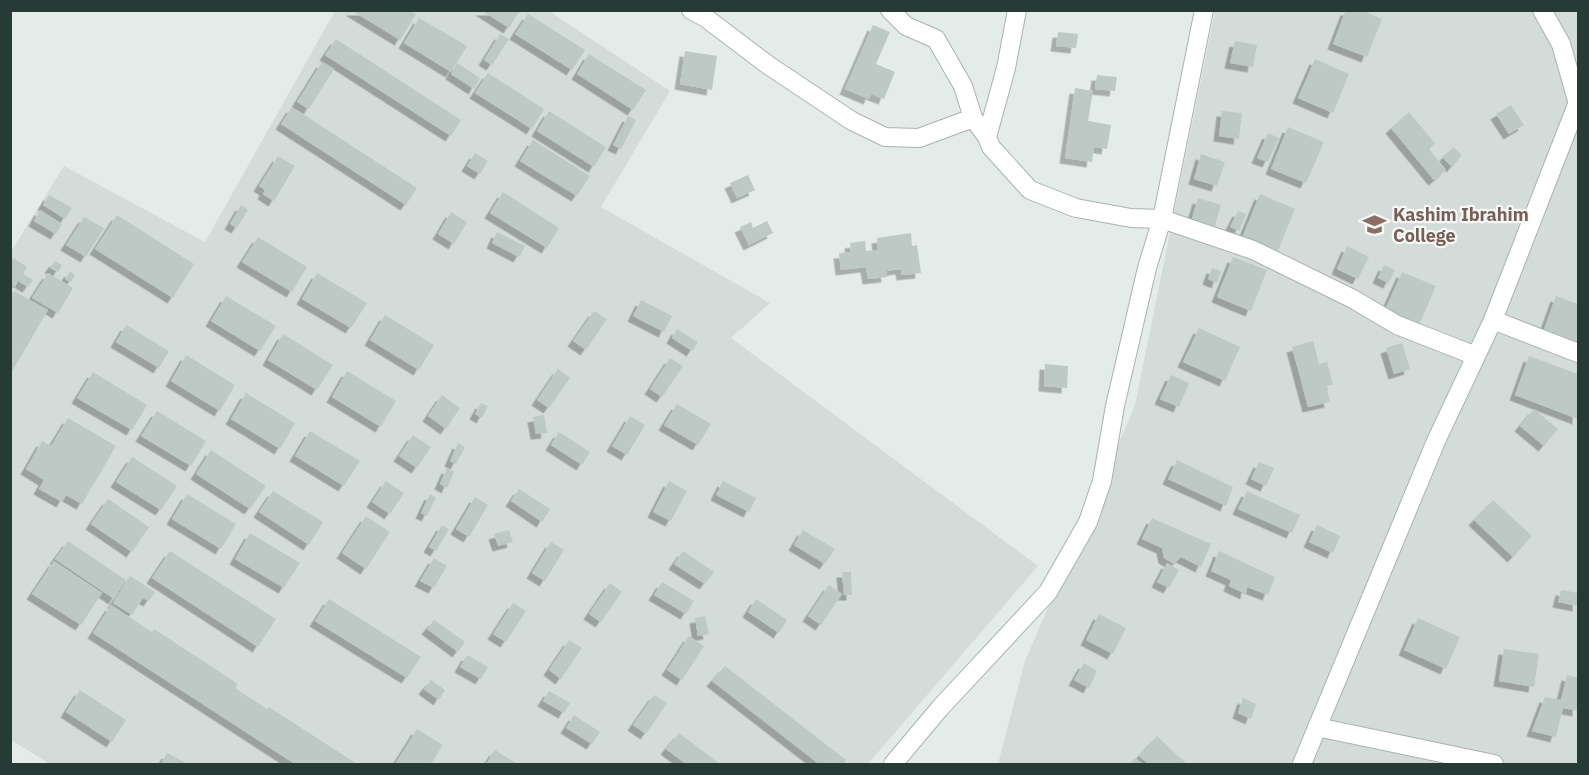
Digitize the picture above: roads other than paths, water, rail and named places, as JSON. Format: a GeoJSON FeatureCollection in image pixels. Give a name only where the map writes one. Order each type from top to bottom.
{"type":"FeatureCollection","features":[{"type":"Feature","properties":{"kind":"street"},"geometry":{"type":"LineString","coordinates":[[691,10],[706,18],[768,65],[852,121],[885,137],[920,138],[973,118]]}},
{"type":"Feature","properties":{"kind":"street"},"geometry":{"type":"LineString","coordinates":[[890,10],[906,26],[936,39],[963,86],[973,118],[987,137],[991,147],[1030,190],[1076,208],[1131,218],[1162,219],[1253,250],[1353,299],[1397,325],[1476,356]]}},
{"type":"Feature","properties":{"kind":"street"},"geometry":{"type":"LineString","coordinates":[[987,137],[1006,68],[1017,10]]}},
{"type":"Feature","properties":{"kind":"street"},"geometry":{"type":"LineString","coordinates":[[893,765],[940,708],[1048,592],[1088,522],[1102,481],[1114,406],[1147,268],[1162,219],[1204,10]]}},
{"type":"Feature","properties":{"kind":"street"},"geometry":{"type":"LineString","coordinates":[[1302,765],[1436,441],[1493,320],[1578,103],[1561,44],[1542,10]]}},
{"type":"Feature","properties":{"kind":"street"},"geometry":{"type":"LineString","coordinates":[[1493,320],[1578,353]]}},
{"type":"Feature","properties":{"kind":"street"},"geometry":{"type":"LineString","coordinates":[[1317,727],[1494,765]]}},
{"type":"Feature","properties":{"kind":"place","name":"Kashim Ibrahim College"},"geometry":{"type":"Point","coordinates":[1375,224]}}]}
